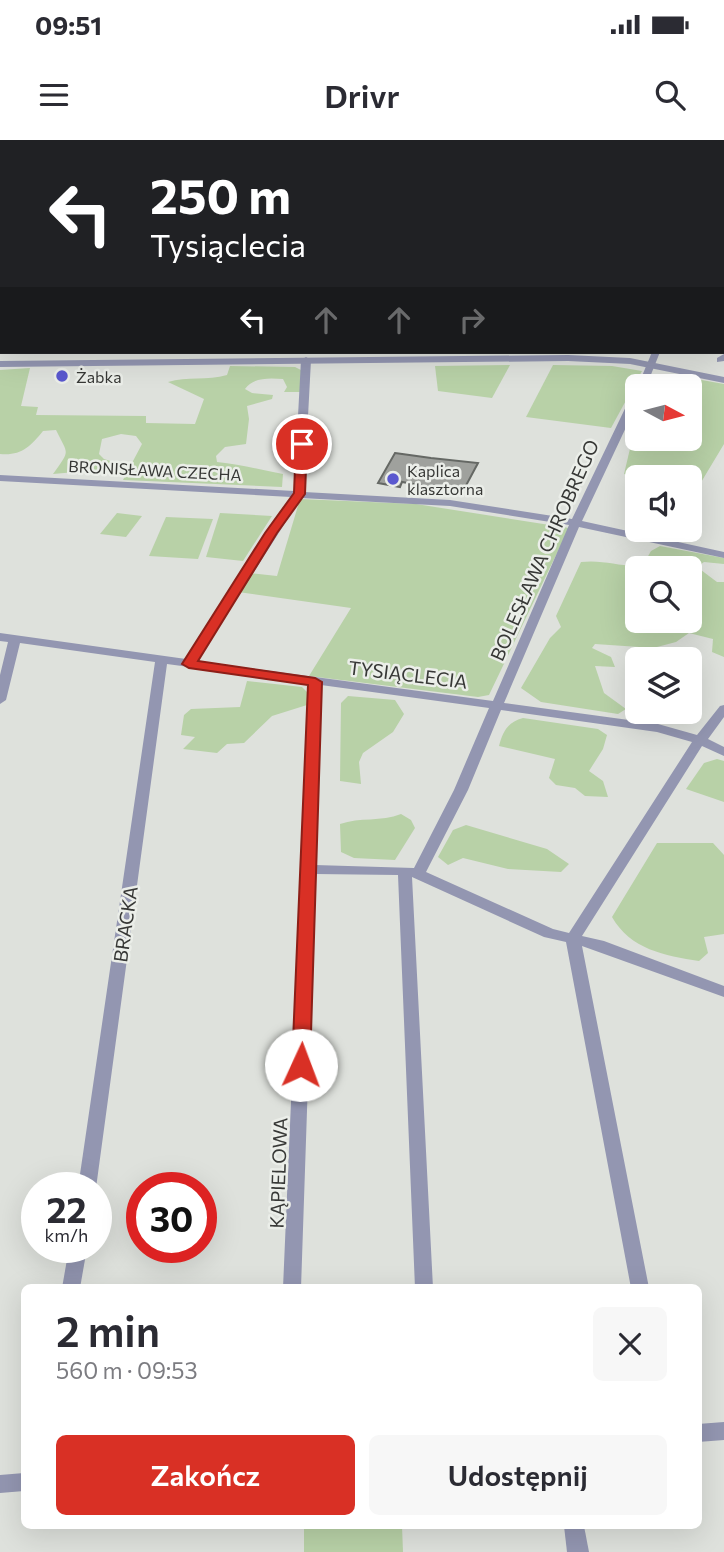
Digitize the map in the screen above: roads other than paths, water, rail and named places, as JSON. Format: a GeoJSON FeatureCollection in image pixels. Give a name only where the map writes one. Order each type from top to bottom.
{"type":"FeatureCollection","features":[{"type":"Feature","properties":{"kind":"street"},"geometry":{"type":"LineString","coordinates":[[646,374],[655,354]]}},
{"type":"Feature","properties":{"kind":"street"},"geometry":{"type":"LineString","coordinates":[[0,363],[568,358],[651,364],[724,380]]}},
{"type":"Feature","properties":{"kind":"street"},"geometry":{"type":"LineString","coordinates":[[189,664],[271,533],[299,494],[306,360]]}},
{"type":"Feature","properties":{"kind":"street","name":"BOLESŁAWA CHROBREGO"},"geometry":{"type":"LineString","coordinates":[[411,872],[461,790],[575,523],[625,419]]}},
{"type":"Feature","properties":{"kind":"street","name":"BRONISŁAWA CZECHA"},"geometry":{"type":"LineString","coordinates":[[0,478],[450,503],[575,523],[724,555]]}},
{"type":"Feature","properties":{"kind":"street","name":"TYSIĄCLECIA"},"geometry":{"type":"LineString","coordinates":[[0,637],[658,728],[700,740],[724,752]]}},
{"type":"Feature","properties":{"kind":"street"},"geometry":{"type":"LineString","coordinates":[[0,701],[15,639]]}},
{"type":"Feature","properties":{"kind":"street","name":"BRACKA"},"geometry":{"type":"LineString","coordinates":[[89,1172],[161,660]]}},
{"type":"Feature","properties":{"kind":"street","name":"KĄPIELOWA"},"geometry":{"type":"LineString","coordinates":[[292,1284],[315,682]]}},
{"type":"Feature","properties":{"kind":"street"},"geometry":{"type":"LineString","coordinates":[[639,1284],[573,939],[700,740],[724,709]]}},
{"type":"Feature","properties":{"kind":"street"},"geometry":{"type":"LineString","coordinates":[[309,869],[411,872],[549,933],[724,992]]}},
{"type":"Feature","properties":{"kind":"street"},"geometry":{"type":"LineString","coordinates":[[411,872],[424,1284]]}},
{"type":"Feature","properties":{"kind":"street"},"geometry":{"type":"LineString","coordinates":[[72,1284],[75,1263]]}},
{"type":"Feature","properties":{"kind":"street"},"geometry":{"type":"LineString","coordinates":[[702,1433],[724,1431]]}},
{"type":"Feature","properties":{"kind":"street"},"geometry":{"type":"LineString","coordinates":[[0,1483],[21,1482]]}},
{"type":"Feature","properties":{"kind":"street"},"geometry":{"type":"LineString","coordinates":[[574,1529],[578,1552]]}},
{"type":"Feature","properties":{"kind":"place","name":"Żabka"},"geometry":{"type":"Point","coordinates":[62,376]}},
{"type":"Feature","properties":{"kind":"place","name":"Kaplica klasztorna"},"geometry":{"type":"Point","coordinates":[393,479]}}]}
